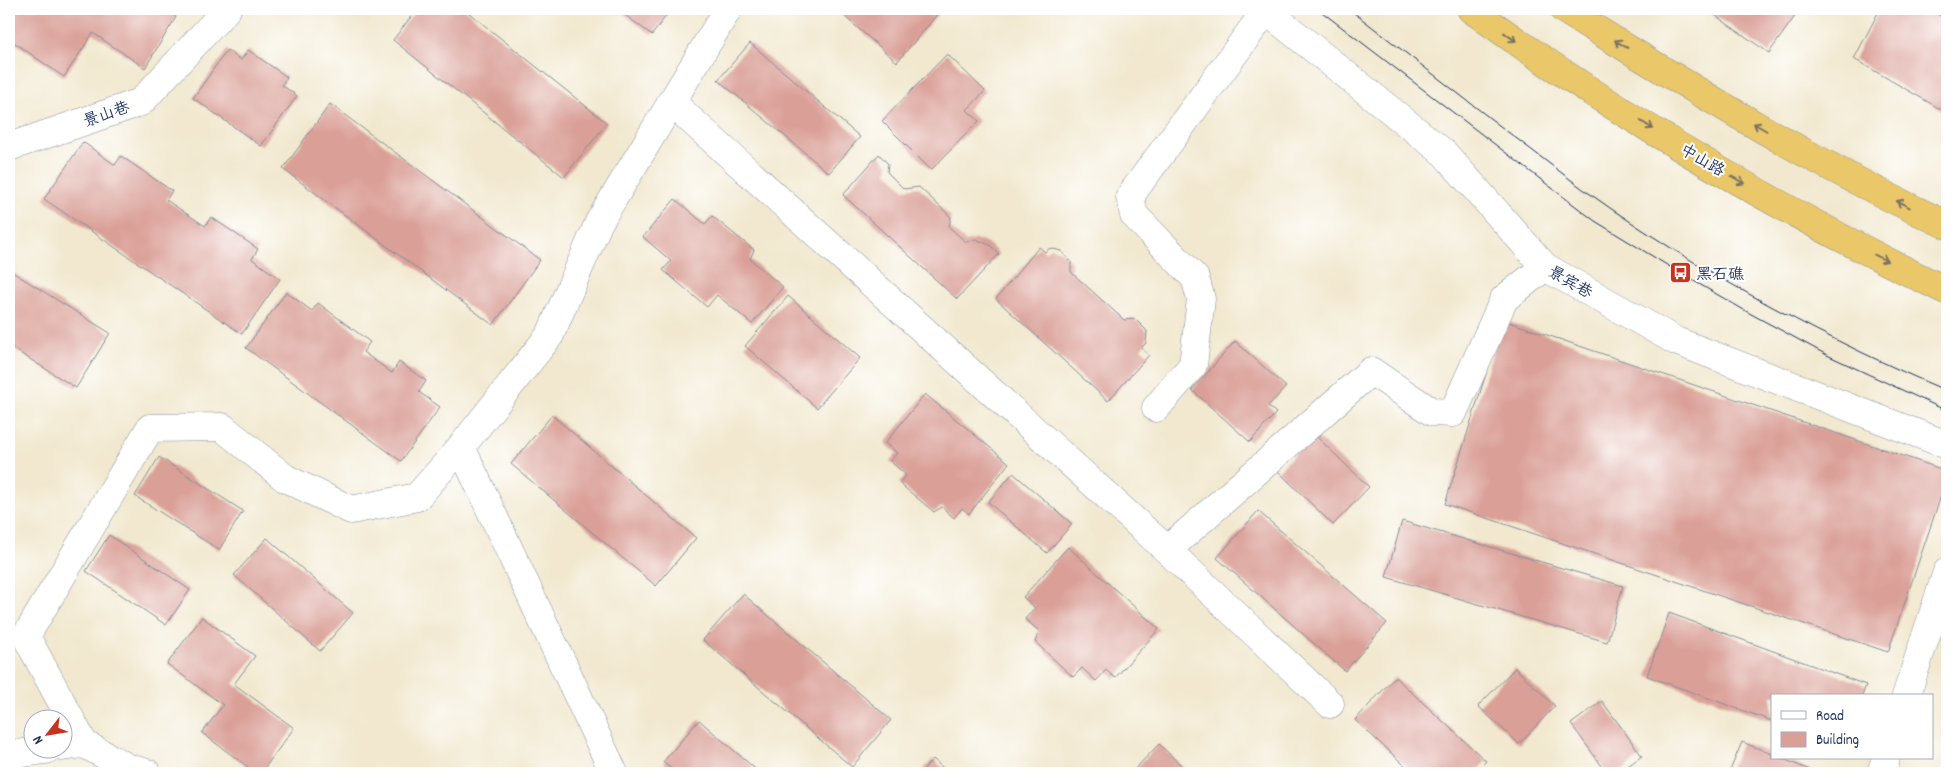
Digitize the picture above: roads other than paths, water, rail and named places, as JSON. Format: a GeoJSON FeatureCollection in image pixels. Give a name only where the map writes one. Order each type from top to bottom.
{"type":"FeatureCollection","features":[{"type":"Feature","properties":{"kind":"highway","name":"中山路"},"geometry":{"type":"LineString","coordinates":[[1470,9],[1539,58],[1681,147],[1873,254],[1947,291]]}},
{"type":"Feature","properties":{"kind":"highway"},"geometry":{"type":"LineString","coordinates":[[1564,9],[1822,163],[1947,225]]}},
{"type":"Feature","properties":{"kind":"street","name":"景山巷"},"geometry":{"type":"LineString","coordinates":[[9,147],[141,102],[227,9]]}},
{"type":"Feature","properties":{"kind":"street"},"geometry":{"type":"LineString","coordinates":[[147,773],[129,768],[74,746],[26,636],[150,428],[222,426],[285,478],[351,510],[417,497],[461,447],[550,335],[599,222],[728,9]]}},
{"type":"Feature","properties":{"kind":"street"},"geometry":{"type":"LineString","coordinates":[[1156,408],[1194,365],[1201,299],[1195,278],[1134,215],[1130,196],[1266,9]]}},
{"type":"Feature","properties":{"kind":"street","name":"景宾巷"},"geometry":{"type":"LineString","coordinates":[[1266,9],[1444,153],[1545,267],[1676,342],[1947,445]]}},
{"type":"Feature","properties":{"kind":"street"},"geometry":{"type":"LineString","coordinates":[[671,102],[1167,550],[1330,704]]}},
{"type":"Feature","properties":{"kind":"street"},"geometry":{"type":"LineString","coordinates":[[1167,550],[1371,371],[1432,412],[1453,413],[1504,299],[1545,267]]}},
{"type":"Feature","properties":{"kind":"street"},"geometry":{"type":"LineString","coordinates":[[461,447],[614,773]]}},
{"type":"Feature","properties":{"kind":"street"},"geometry":{"type":"LineString","coordinates":[[1907,694],[1947,572]]}},
{"type":"Feature","properties":{"kind":"street"},"geometry":{"type":"LineString","coordinates":[[9,754],[22,753]]}},
{"type":"Feature","properties":{"kind":"street"},"geometry":{"type":"LineString","coordinates":[[1881,773],[1885,760]]}},
{"type":"Feature","properties":{"kind":"tram line"},"geometry":{"type":"LineString","coordinates":[[1318,9],[1595,221],[1751,314],[1827,355],[1947,411]]}},
{"type":"Feature","properties":{"kind":"tram line"},"geometry":{"type":"LineString","coordinates":[[1349,9],[1569,179],[1690,260],[1817,330],[1947,391]]}},
{"type":"Feature","properties":{"kind":"place","name":"黑石礁"},"geometry":{"type":"Point","coordinates":[1680,273]}}]}
